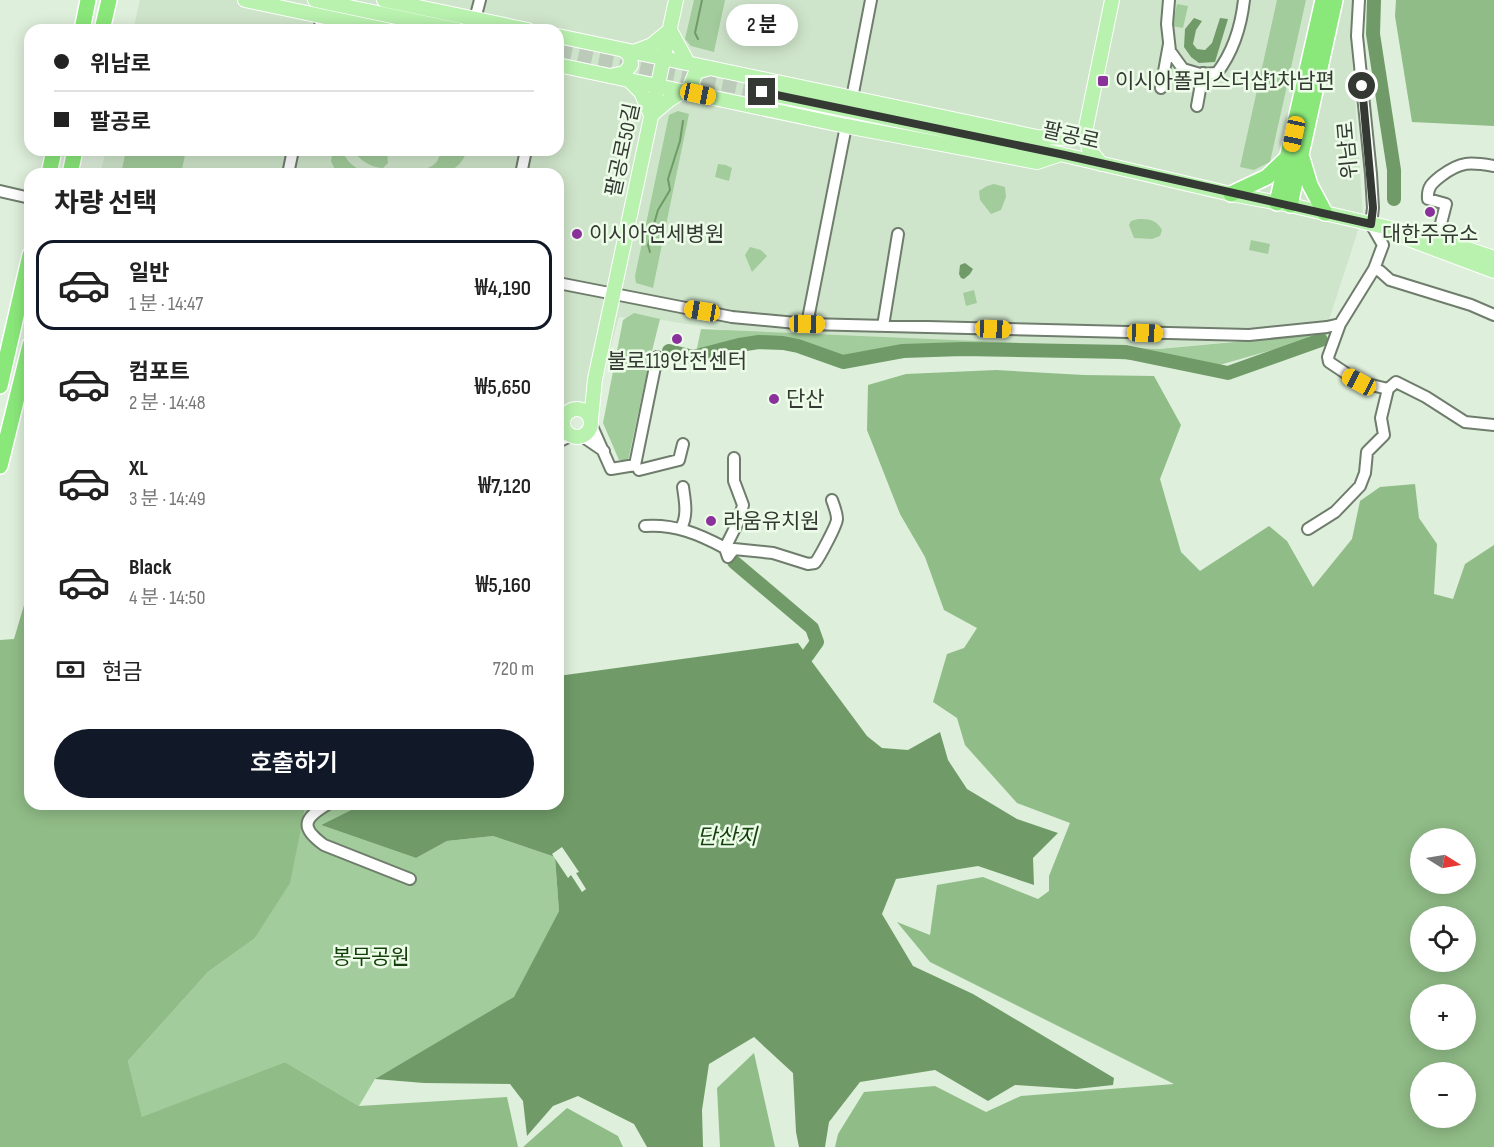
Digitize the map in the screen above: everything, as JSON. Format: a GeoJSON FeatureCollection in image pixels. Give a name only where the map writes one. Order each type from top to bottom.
{"type":"FeatureCollection","features":[{"type":"Feature","properties":{"kind":"highway"},"geometry":{"type":"LineString","coordinates":[[83,24],[88,0]]}},
{"type":"Feature","properties":{"kind":"highway"},"geometry":{"type":"LineString","coordinates":[[103,24],[109,0]]}},
{"type":"Feature","properties":{"kind":"highway"},"geometry":{"type":"LineString","coordinates":[[1323,0],[1295,155],[1325,213]]}},
{"type":"Feature","properties":{"kind":"highway"},"geometry":{"type":"LineString","coordinates":[[1284,204],[1335,0]]}},
{"type":"Feature","properties":{"kind":"highway"},"geometry":{"type":"LineString","coordinates":[[1231,194],[1268,177],[1295,155]]}},
{"type":"Feature","properties":{"kind":"highway"},"geometry":{"type":"LineString","coordinates":[[0,386],[24,281]]}},
{"type":"Feature","properties":{"kind":"highway"},"geometry":{"type":"LineString","coordinates":[[0,465],[24,369]]}},
{"type":"Feature","properties":{"kind":"main road"},"geometry":{"type":"LineString","coordinates":[[245,0],[321,23]]}},
{"type":"Feature","properties":{"kind":"main road"},"geometry":{"type":"LineString","coordinates":[[315,0],[429,24]]}},
{"type":"Feature","properties":{"kind":"main road"},"geometry":{"type":"LineString","coordinates":[[384,0],[499,24]]}},
{"type":"Feature","properties":{"kind":"main road","name":"팔공로50길"},"geometry":{"type":"LineString","coordinates":[[595,379],[615,295],[676,0]]}},
{"type":"Feature","properties":{"kind":"main road"},"geometry":{"type":"LineString","coordinates":[[1101,164],[1089,149],[1085,132],[1112,0]]}},
{"type":"Feature","properties":{"kind":"main road"},"geometry":{"type":"LineString","coordinates":[[629,51],[652,45],[670,30],[688,63]]}},
{"type":"Feature","properties":{"kind":"main road"},"geometry":{"type":"LineString","coordinates":[[564,37],[629,51],[662,64],[688,63],[1037,137],[1073,138],[1085,132]]}},
{"type":"Feature","properties":{"kind":"main road"},"geometry":{"type":"LineString","coordinates":[[608,76],[624,73],[631,65],[629,51]]}},
{"type":"Feature","properties":{"kind":"main road"},"geometry":{"type":"LineString","coordinates":[[564,66],[846,126],[1037,162],[1060,154]]}},
{"type":"Feature","properties":{"kind":"main road"},"geometry":{"type":"LineString","coordinates":[[698,94],[691,84],[696,72],[711,68]]}},
{"type":"Feature","properties":{"kind":"main road"},"geometry":{"type":"LineString","coordinates":[[629,80],[641,93],[651,115],[683,91]]}},
{"type":"Feature","properties":{"kind":"main road","name":"팔공로"},"geometry":{"type":"LineString","coordinates":[[762,92],[1060,154],[1231,194],[1437,238],[1494,258]]}},
{"type":"Feature","properties":{"kind":"main road"},"geometry":{"type":"LineString","coordinates":[[1037,137],[1060,154]]}},
{"type":"Feature","properties":{"kind":"main road","name":"팔공로"},"geometry":{"type":"LineString","coordinates":[[1371,224],[1494,271]]}},
{"type":"Feature","properties":{"kind":"main road"},"geometry":{"type":"LineString","coordinates":[[566,427],[587,432],[591,422],[595,379]]}},
{"type":"Feature","properties":{"kind":"main road"},"geometry":{"type":"LineString","coordinates":[[566,427],[595,379]]}},
{"type":"Feature","properties":{"kind":"main road"},"geometry":{"type":"LineString","coordinates":[[566,427],[585,412],[591,422]]}},
{"type":"Feature","properties":{"kind":"street"},"geometry":{"type":"LineString","coordinates":[[475,19],[480,0]]}},
{"type":"Feature","properties":{"kind":"street"},"geometry":{"type":"LineString","coordinates":[[852,98],[872,0]]}},
{"type":"Feature","properties":{"kind":"street"},"geometry":{"type":"LineString","coordinates":[[1169,0],[1167,24],[1170,51],[1184,69],[1203,74],[1216,73],[1225,62],[1234,43],[1244,0]]}},
{"type":"Feature","properties":{"kind":"street","name":"위남로"},"geometry":{"type":"LineString","coordinates":[[1359,0],[1357,36],[1373,208],[1371,224]]}},
{"type":"Feature","properties":{"kind":"street"},"geometry":{"type":"LineString","coordinates":[[1161,88],[1169,44]]}},
{"type":"Feature","properties":{"kind":"street"},"geometry":{"type":"LineString","coordinates":[[1197,106],[1203,74]]}},
{"type":"Feature","properties":{"kind":"street"},"geometry":{"type":"LineString","coordinates":[[807,324],[846,126]]}},
{"type":"Feature","properties":{"kind":"street"},"geometry":{"type":"LineString","coordinates":[[1437,238],[1446,204],[1428,199],[1427,191],[1431,183],[1455,166],[1475,163],[1494,166]]}},
{"type":"Feature","properties":{"kind":"street"},"geometry":{"type":"LineString","coordinates":[[0,191],[24,197]]}},
{"type":"Feature","properties":{"kind":"street"},"geometry":{"type":"LineString","coordinates":[[1371,224],[1383,245],[1374,269],[1340,324],[1328,357],[1329,362],[1359,382],[1388,389]]}},
{"type":"Feature","properties":{"kind":"street"},"geometry":{"type":"LineString","coordinates":[[883,326],[898,234]]}},
{"type":"Feature","properties":{"kind":"street"},"geometry":{"type":"LineString","coordinates":[[1374,269],[1390,279],[1471,305],[1494,315]]}},
{"type":"Feature","properties":{"kind":"street"},"geometry":{"type":"LineString","coordinates":[[564,284],[732,317],[807,324],[1249,335],[1340,324]]}},
{"type":"Feature","properties":{"kind":"street"},"geometry":{"type":"LineString","coordinates":[[591,422],[611,470],[635,465],[657,357]]}},
{"type":"Feature","properties":{"kind":"street"},"geometry":{"type":"LineString","coordinates":[[1308,529],[1335,512],[1360,486],[1365,473],[1367,452],[1384,435],[1381,418],[1388,389],[1396,382],[1426,397],[1465,422],[1494,425]]}},
{"type":"Feature","properties":{"kind":"street"},"geometry":{"type":"LineString","coordinates":[[566,427],[604,452]]}},
{"type":"Feature","properties":{"kind":"street"},"geometry":{"type":"LineString","coordinates":[[639,470],[679,460],[683,444]]}},
{"type":"Feature","properties":{"kind":"street"},"geometry":{"type":"LineString","coordinates":[[734,458],[734,481],[743,505],[739,520],[725,548],[728,557],[734,549],[773,553],[808,564],[815,563],[821,556],[837,523],[832,500]]}},
{"type":"Feature","properties":{"kind":"street"},"geometry":{"type":"LineString","coordinates":[[681,528],[685,521],[686,507],[683,487]]}},
{"type":"Feature","properties":{"kind":"street"},"geometry":{"type":"LineString","coordinates":[[645,526],[681,528],[725,548]]}},
{"type":"Feature","properties":{"kind":"street"},"geometry":{"type":"LineString","coordinates":[[318,810],[312,814],[307,822],[312,836],[324,845],[410,879]]}},
{"type":"Feature","properties":{"kind":"shaded area"},"geometry":{"type":"Polygon","coordinates":[[[140,0],[1354,0],[1351,42],[1363,215],[1327,326],[1219,343],[1159,349],[731,331],[662,320],[619,317],[597,396],[564,412],[564,168],[102,168],[104,156],[564,156],[564,24],[134,24],[140,0]]]}},
{"type":"Feature","properties":{"kind":"shaded area"},"geometry":{"type":"Polygon","coordinates":[[[1396,0],[1494,0],[1494,126],[1412,122],[1395,16],[1396,0]]]}},
{"type":"Feature","properties":{"kind":"shaded area"},"geometry":{"type":"Polygon","coordinates":[[[996,370],[1154,376],[1181,425],[1160,479],[1181,552],[1200,571],[1269,526],[1287,541],[1313,587],[1352,539],[1360,501],[1380,487],[1415,484],[1419,518],[1437,544],[1434,594],[1453,599],[1465,564],[1494,545],[1494,1147],[835,1147],[838,1134],[864,1092],[935,1086],[986,1112],[1021,1096],[1174,1084],[930,962],[897,922],[930,935],[937,885],[983,877],[1038,899],[1049,891],[1049,876],[1070,823],[1017,803],[965,745],[957,718],[933,702],[947,654],[964,648],[977,628],[944,610],[925,557],[900,514],[867,430],[868,385],[906,374],[996,370]]]}},
{"type":"Feature","properties":{"kind":"shaded area"},"geometry":{"type":"Polygon","coordinates":[[[24,605],[24,810],[305,810],[290,883],[254,939],[208,972],[128,1061],[142,1117],[285,1062],[359,1106],[507,1097],[518,1147],[0,1147],[0,640],[14,639],[24,605]]]}},
{"type":"Feature","properties":{"kind":"shaded area"},"geometry":{"type":"Polygon","coordinates":[[[754,1053],[775,1147],[720,1147],[717,1088],[754,1053]]]}},
{"type":"Feature","properties":{"kind":"shaded area"},"geometry":{"type":"Polygon","coordinates":[[[567,1108],[618,1136],[623,1147],[523,1147],[567,1108]]]}},
{"type":"Feature","properties":{"kind":"green space"},"geometry":{"type":"Polygon","coordinates":[[[694,0],[725,0],[714,52],[691,46],[685,39],[694,0]]]}},
{"type":"Feature","properties":{"kind":"green space"},"geometry":{"type":"Polygon","coordinates":[[[1277,0],[1306,0],[1270,162],[1254,170],[1240,167],[1277,0]]]}},
{"type":"Feature","properties":{"kind":"green space"},"geometry":{"type":"Polygon","coordinates":[[[1177,4],[1188,6],[1183,28],[1172,26],[1177,4]]]}},
{"type":"Feature","properties":{"kind":"green space"},"geometry":{"type":"Polygon","coordinates":[[[678,111],[689,114],[653,288],[636,283],[635,276],[669,115],[678,111]]]}},
{"type":"Feature","properties":{"kind":"green space"},"geometry":{"type":"Polygon","coordinates":[[[125,156],[185,156],[182,168],[122,168],[125,156]]]}},
{"type":"Feature","properties":{"kind":"green space"},"geometry":{"type":"Polygon","coordinates":[[[332,156],[345,156],[356,168],[334,168],[331,161],[332,156]]]}},
{"type":"Feature","properties":{"kind":"green space"},"geometry":{"type":"Polygon","coordinates":[[[358,156],[387,156],[388,163],[383,168],[370,165],[358,156]]]}},
{"type":"Feature","properties":{"kind":"green space"},"geometry":{"type":"Polygon","coordinates":[[[439,156],[464,156],[455,168],[428,168],[437,161],[439,156]]]}},
{"type":"Feature","properties":{"kind":"green space"},"geometry":{"type":"Polygon","coordinates":[[[718,164],[732,168],[729,181],[715,177],[718,164]]]}},
{"type":"Feature","properties":{"kind":"green space"},"geometry":{"type":"Polygon","coordinates":[[[994,184],[1005,187],[1006,197],[1001,210],[991,214],[980,200],[979,191],[994,184]]]}},
{"type":"Feature","properties":{"kind":"green space"},"geometry":{"type":"Polygon","coordinates":[[[1138,219],[1155,222],[1162,230],[1160,236],[1152,239],[1134,238],[1129,225],[1131,221],[1138,219]]]}},
{"type":"Feature","properties":{"kind":"green space"},"geometry":{"type":"Polygon","coordinates":[[[1251,240],[1270,244],[1268,254],[1249,250],[1251,240]]]}},
{"type":"Feature","properties":{"kind":"green space"},"geometry":{"type":"Polygon","coordinates":[[[750,247],[761,250],[767,256],[752,272],[745,255],[750,247]]]}},
{"type":"Feature","properties":{"kind":"green space"},"geometry":{"type":"Polygon","coordinates":[[[974,290],[977,303],[966,306],[963,293],[974,290]]]}},
{"type":"Feature","properties":{"kind":"green space"},"geometry":{"type":"Polygon","coordinates":[[[634,313],[660,319],[628,461],[619,460],[603,423],[623,320],[634,313]]]}},
{"type":"Feature","properties":{"kind":"green space"},"geometry":{"type":"Polygon","coordinates":[[[701,329],[1159,349],[1332,333],[1216,366],[1005,351],[847,359],[783,338],[742,341],[696,353],[701,329]]]}},
{"type":"Feature","properties":{"kind":"green space","name":"봉무공원"},"geometry":{"type":"Polygon","coordinates":[[[304,810],[351,810],[321,825],[416,858],[447,841],[493,836],[555,857],[559,911],[514,998],[375,1079],[359,1106],[285,1062],[142,1118],[128,1061],[208,972],[254,939],[302,825],[304,810]]]}},
{"type":"Feature","properties":{"kind":"water"},"geometry":{"type":"Polygon","coordinates":[[[1194,18],[1202,21],[1196,30],[1193,44],[1197,49],[1205,50],[1212,43],[1220,18],[1228,19],[1215,62],[1199,63],[1184,47],[1185,29],[1194,18]]]}},
{"type":"Feature","properties":{"kind":"water"},"geometry":{"type":"Polygon","coordinates":[[[965,263],[973,269],[964,279],[959,274],[960,265],[965,263]]]}},
{"type":"Feature","properties":{"kind":"water","name":"단산지"},"geometry":{"type":"Polygon","coordinates":[[[798,643],[867,736],[882,748],[908,750],[940,732],[948,760],[967,789],[1017,819],[1058,833],[1033,858],[1034,885],[978,866],[896,879],[882,914],[913,966],[973,994],[1114,1078],[1113,1085],[1076,1089],[1015,1085],[988,1101],[935,1070],[860,1082],[829,1122],[825,1147],[799,1147],[793,1073],[754,1037],[709,1064],[702,1110],[703,1147],[647,1147],[634,1124],[578,1096],[553,1106],[527,1136],[523,1101],[510,1084],[424,1083],[375,1079],[514,997],[559,911],[555,857],[493,836],[447,841],[416,858],[321,825],[351,810],[564,810],[564,675],[798,643]]]}},
{"type":"Feature","properties":{"kind":"pier"},"geometry":{"type":"Polygon","coordinates":[[[562,847],[579,872],[576,873],[586,889],[582,892],[571,875],[568,878],[552,854],[562,847]]]}},
{"type":"Feature","properties":{"kind":"waterway"},"geometry":{"type":"LineString","coordinates":[[698,39],[695,33],[702,0]]}},
{"type":"Feature","properties":{"kind":"waterway"},"geometry":{"type":"LineString","coordinates":[[1374,0],[1373,34],[1394,170],[1394,199]]}},
{"type":"Feature","properties":{"kind":"waterway"},"geometry":{"type":"LineString","coordinates":[[650,252],[648,245],[658,210],[670,190],[668,179],[680,141],[683,121]]}},
{"type":"Feature","properties":{"kind":"waterway"},"geometry":{"type":"LineString","coordinates":[[669,351],[693,357],[739,345],[759,342],[783,343],[843,362],[903,351],[963,349],[1126,352],[1228,373],[1321,340]]}},
{"type":"Feature","properties":{"kind":"waterway"},"geometry":{"type":"LineString","coordinates":[[734,562],[812,628],[817,642],[807,656]]}},
{"type":"Feature","properties":{"kind":"tunnel"},"geometry":{"type":"LineString","coordinates":[[564,51],[762,92]]}},
{"type":"Feature","properties":{"kind":"place","name":"이시아폴리스더샵1차남편"},"geometry":{"type":"Point","coordinates":[1103,81]}},
{"type":"Feature","properties":{"kind":"place","name":"대한주유소"},"geometry":{"type":"Point","coordinates":[1430,212]}},
{"type":"Feature","properties":{"kind":"place","name":"이시아연세병원"},"geometry":{"type":"Point","coordinates":[577,234]}},
{"type":"Feature","properties":{"kind":"place","name":"불로119안전센터"},"geometry":{"type":"Point","coordinates":[677,339]}},
{"type":"Feature","properties":{"kind":"place","name":"단산"},"geometry":{"type":"Point","coordinates":[774,399]}},
{"type":"Feature","properties":{"kind":"place","name":"라움유치원"},"geometry":{"type":"Point","coordinates":[711,521]}},
{"type":"Feature","properties":{"kind":"route"},"geometry":{"type":"LineString","coordinates":[[762,92],[1060,154],[1371,224],[1373,208],[1371,174],[1362,86]]}}]}
